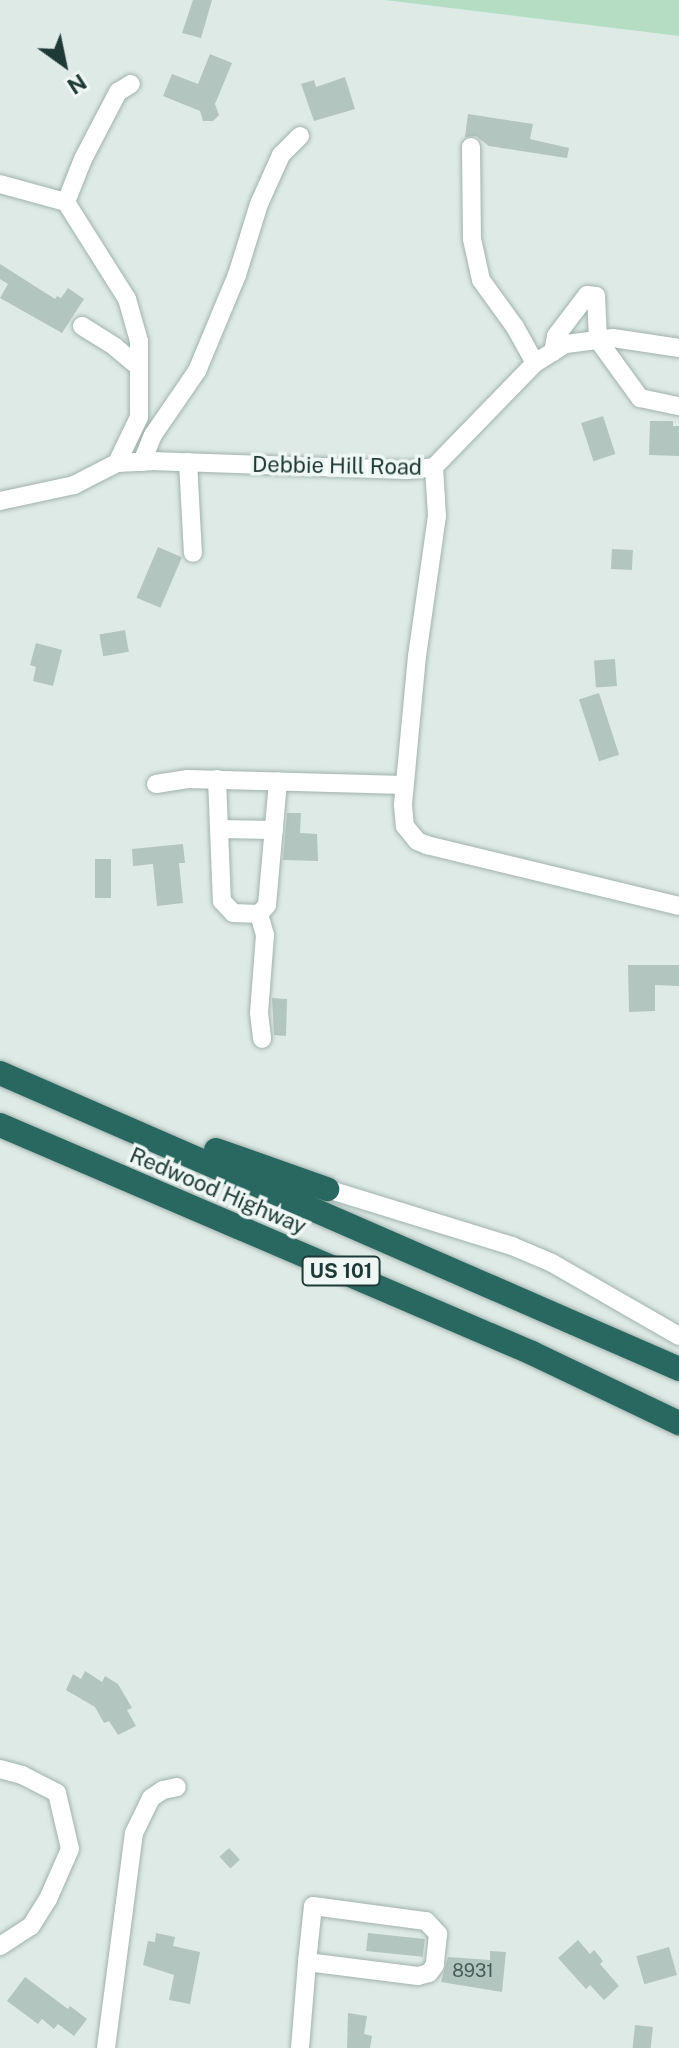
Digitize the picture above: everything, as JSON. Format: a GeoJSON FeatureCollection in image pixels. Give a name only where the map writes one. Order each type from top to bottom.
{"type":"FeatureCollection","features":[{"type":"Feature","properties":{"kind":"highway"},"geometry":{"type":"LineString","coordinates":[[0,1073],[327,1189]]}},
{"type":"Feature","properties":{"kind":"highway","name":"Redwood Highway"},"geometry":{"type":"LineString","coordinates":[[0,1073],[679,1369]]}},
{"type":"Feature","properties":{"kind":"highway","name":"Redwood Highway"},"geometry":{"type":"LineString","coordinates":[[0,1125],[532,1353],[679,1423]]}},
{"type":"Feature","properties":{"kind":"street"},"geometry":{"type":"LineString","coordinates":[[66,202],[83,159],[118,92],[131,84]]}},
{"type":"Feature","properties":{"kind":"street"},"geometry":{"type":"LineString","coordinates":[[142,462],[153,435],[197,371],[237,275],[275,168],[281,155],[300,136]]}},
{"type":"Feature","properties":{"kind":"street"},"geometry":{"type":"LineString","coordinates":[[471,147],[472,239],[481,280],[515,327],[535,363]]}},
{"type":"Feature","properties":{"kind":"street"},"geometry":{"type":"LineString","coordinates":[[0,184],[66,202],[127,299],[139,341],[139,417],[117,463]]}},
{"type":"Feature","properties":{"kind":"street"},"geometry":{"type":"LineString","coordinates":[[553,352],[556,336],[587,295],[596,296],[598,340],[640,398],[679,406]]}},
{"type":"Feature","properties":{"kind":"street"},"geometry":{"type":"LineString","coordinates":[[82,326],[139,367]]}},
{"type":"Feature","properties":{"kind":"street","name":"Debbie Hill Road"},"geometry":{"type":"LineString","coordinates":[[0,501],[74,485],[117,463],[188,462],[407,470],[434,467],[535,363],[566,344],[613,338],[679,348]]}},
{"type":"Feature","properties":{"kind":"street"},"geometry":{"type":"LineString","coordinates":[[188,462],[193,553]]}},
{"type":"Feature","properties":{"kind":"street"},"geometry":{"type":"LineString","coordinates":[[434,467],[437,516],[417,656],[404,785],[402,817],[405,826],[417,841],[679,906]]}},
{"type":"Feature","properties":{"kind":"street"},"geometry":{"type":"LineString","coordinates":[[156,784],[217,779],[404,785]]}},
{"type":"Feature","properties":{"kind":"street"},"geometry":{"type":"LineString","coordinates":[[217,779],[222,901],[233,913],[259,914]]}},
{"type":"Feature","properties":{"kind":"street"},"geometry":{"type":"LineString","coordinates":[[259,914],[267,905],[278,781]]}},
{"type":"Feature","properties":{"kind":"street"},"geometry":{"type":"LineString","coordinates":[[219,829],[274,830]]}},
{"type":"Feature","properties":{"kind":"street"},"geometry":{"type":"LineString","coordinates":[[259,914],[265,935],[259,1013],[262,1039]]}},
{"type":"Feature","properties":{"kind":"street"},"geometry":{"type":"LineString","coordinates":[[327,1189],[512,1246],[552,1263],[679,1336]]}},
{"type":"Feature","properties":{"kind":"street"},"geometry":{"type":"LineString","coordinates":[[0,1769],[22,1775],[57,1793],[70,1849],[48,1899],[31,1926],[0,1946]]}},
{"type":"Feature","properties":{"kind":"street"},"geometry":{"type":"LineString","coordinates":[[106,2048],[134,1833],[151,1798],[163,1790],[177,1787]]}},
{"type":"Feature","properties":{"kind":"street"},"geometry":{"type":"LineString","coordinates":[[300,2048],[307,1962],[313,1906],[426,1921],[438,1934],[435,1965],[429,1973],[418,1976],[307,1962]]}},
{"type":"Feature","properties":{"kind":"green space"},"geometry":{"type":"Polygon","coordinates":[[[385,0],[679,0],[679,36],[385,0]]]}},
{"type":"Feature","properties":{"kind":"building"},"geometry":{"type":"Polygon","coordinates":[[[193,0],[212,0],[201,38],[182,33],[193,0]]]}},
{"type":"Feature","properties":{"kind":"building"},"geometry":{"type":"Polygon","coordinates":[[[210,54],[232,63],[215,104],[219,115],[213,121],[203,121],[200,111],[163,96],[172,74],[198,84],[210,54]]]}},
{"type":"Feature","properties":{"kind":"building"},"geometry":{"type":"Polygon","coordinates":[[[345,77],[355,109],[314,121],[301,84],[314,80],[316,87],[345,77]]]}},
{"type":"Feature","properties":{"kind":"building"},"geometry":{"type":"Polygon","coordinates":[[[468,114],[533,124],[530,139],[569,148],[567,158],[489,146],[476,136],[465,137],[468,114]]]}},
{"type":"Feature","properties":{"kind":"building"},"geometry":{"type":"Polygon","coordinates":[[[0,264],[55,299],[57,296],[61,298],[68,288],[84,299],[62,333],[0,298],[8,284],[0,279],[0,264]]]}},
{"type":"Feature","properties":{"kind":"building"},"geometry":{"type":"Polygon","coordinates":[[[603,416],[615,454],[593,461],[581,423],[603,416]]]}},
{"type":"Feature","properties":{"kind":"building"},"geometry":{"type":"Polygon","coordinates":[[[650,421],[673,421],[673,426],[679,426],[679,456],[649,455],[650,421]]]}},
{"type":"Feature","properties":{"kind":"building"},"geometry":{"type":"Polygon","coordinates":[[[158,547],[182,557],[160,608],[137,598],[158,547]]]}},
{"type":"Feature","properties":{"kind":"building"},"geometry":{"type":"Polygon","coordinates":[[[612,549],[633,550],[632,570],[611,569],[612,549]]]}},
{"type":"Feature","properties":{"kind":"building"},"geometry":{"type":"Polygon","coordinates":[[[125,630],[129,652],[103,656],[99,635],[125,630]]]}},
{"type":"Feature","properties":{"kind":"building"},"geometry":{"type":"Polygon","coordinates":[[[36,643],[62,650],[53,686],[33,681],[36,667],[30,665],[36,643]]]}},
{"type":"Feature","properties":{"kind":"building"},"geometry":{"type":"Polygon","coordinates":[[[615,659],[617,686],[596,687],[594,660],[615,659]]]}},
{"type":"Feature","properties":{"kind":"building"},"geometry":{"type":"Polygon","coordinates":[[[599,693],[619,755],[599,761],[579,699],[599,693]]]}},
{"type":"Feature","properties":{"kind":"building"},"geometry":{"type":"Polygon","coordinates":[[[287,813],[301,813],[300,833],[317,834],[318,861],[283,860],[287,813]]]}},
{"type":"Feature","properties":{"kind":"building"},"geometry":{"type":"Polygon","coordinates":[[[183,844],[185,863],[179,863],[183,903],[157,906],[153,864],[133,866],[132,849],[183,844]]]}},
{"type":"Feature","properties":{"kind":"building"},"geometry":{"type":"Polygon","coordinates":[[[95,859],[111,859],[111,898],[95,898],[95,859]]]}},
{"type":"Feature","properties":{"kind":"building"},"geometry":{"type":"Polygon","coordinates":[[[628,965],[679,965],[679,986],[655,985],[655,1011],[629,1012],[628,965]]]}},
{"type":"Feature","properties":{"kind":"building"},"geometry":{"type":"Polygon","coordinates":[[[272,998],[287,999],[286,1036],[274,1035],[272,998]]]}},
{"type":"Feature","properties":{"kind":"building"},"geometry":{"type":"Polygon","coordinates":[[[85,1671],[102,1682],[105,1676],[118,1684],[132,1708],[127,1710],[136,1726],[118,1735],[109,1721],[104,1723],[95,1707],[66,1690],[73,1674],[81,1679],[85,1671]]]}},
{"type":"Feature","properties":{"kind":"building"},"geometry":{"type":"Polygon","coordinates":[[[229,1848],[240,1860],[230,1869],[219,1857],[229,1848]]]}},
{"type":"Feature","properties":{"kind":"building"},"geometry":{"type":"Polygon","coordinates":[[[156,1933],[175,1937],[173,1946],[200,1952],[190,2004],[169,2000],[174,1975],[143,1965],[148,1941],[155,1942],[156,1933]]]}},
{"type":"Feature","properties":{"kind":"building"},"geometry":{"type":"Polygon","coordinates":[[[368,1933],[425,1939],[423,1957],[366,1951],[368,1933]]]}},
{"type":"Feature","properties":{"kind":"building"},"geometry":{"type":"Polygon","coordinates":[[[578,1940],[590,1954],[594,1950],[603,1961],[600,1964],[619,1986],[604,2000],[590,1985],[586,1989],[558,1958],[578,1940]]]}},
{"type":"Feature","properties":{"kind":"building"},"geometry":{"type":"Polygon","coordinates":[[[669,1947],[677,1975],[644,1984],[636,1956],[669,1947]]]}},
{"type":"Feature","properties":{"kind":"building"},"geometry":{"type":"Polygon","coordinates":[[[490,1951],[506,1952],[502,1992],[441,1982],[448,1957],[490,1960],[490,1951]]]}},
{"type":"Feature","properties":{"kind":"building"},"geometry":{"type":"Polygon","coordinates":[[[25,1977],[87,2019],[74,2036],[58,2024],[54,2029],[42,2019],[38,2024],[7,2001],[25,1977]]]}},
{"type":"Feature","properties":{"kind":"building"},"geometry":{"type":"Polygon","coordinates":[[[348,2013],[367,2016],[364,2034],[372,2036],[370,2048],[347,2048],[348,2013]]]}},
{"type":"Feature","properties":{"kind":"building"},"geometry":{"type":"Polygon","coordinates":[[[635,2025],[653,2027],[651,2048],[633,2048],[635,2025]]]}}]}
